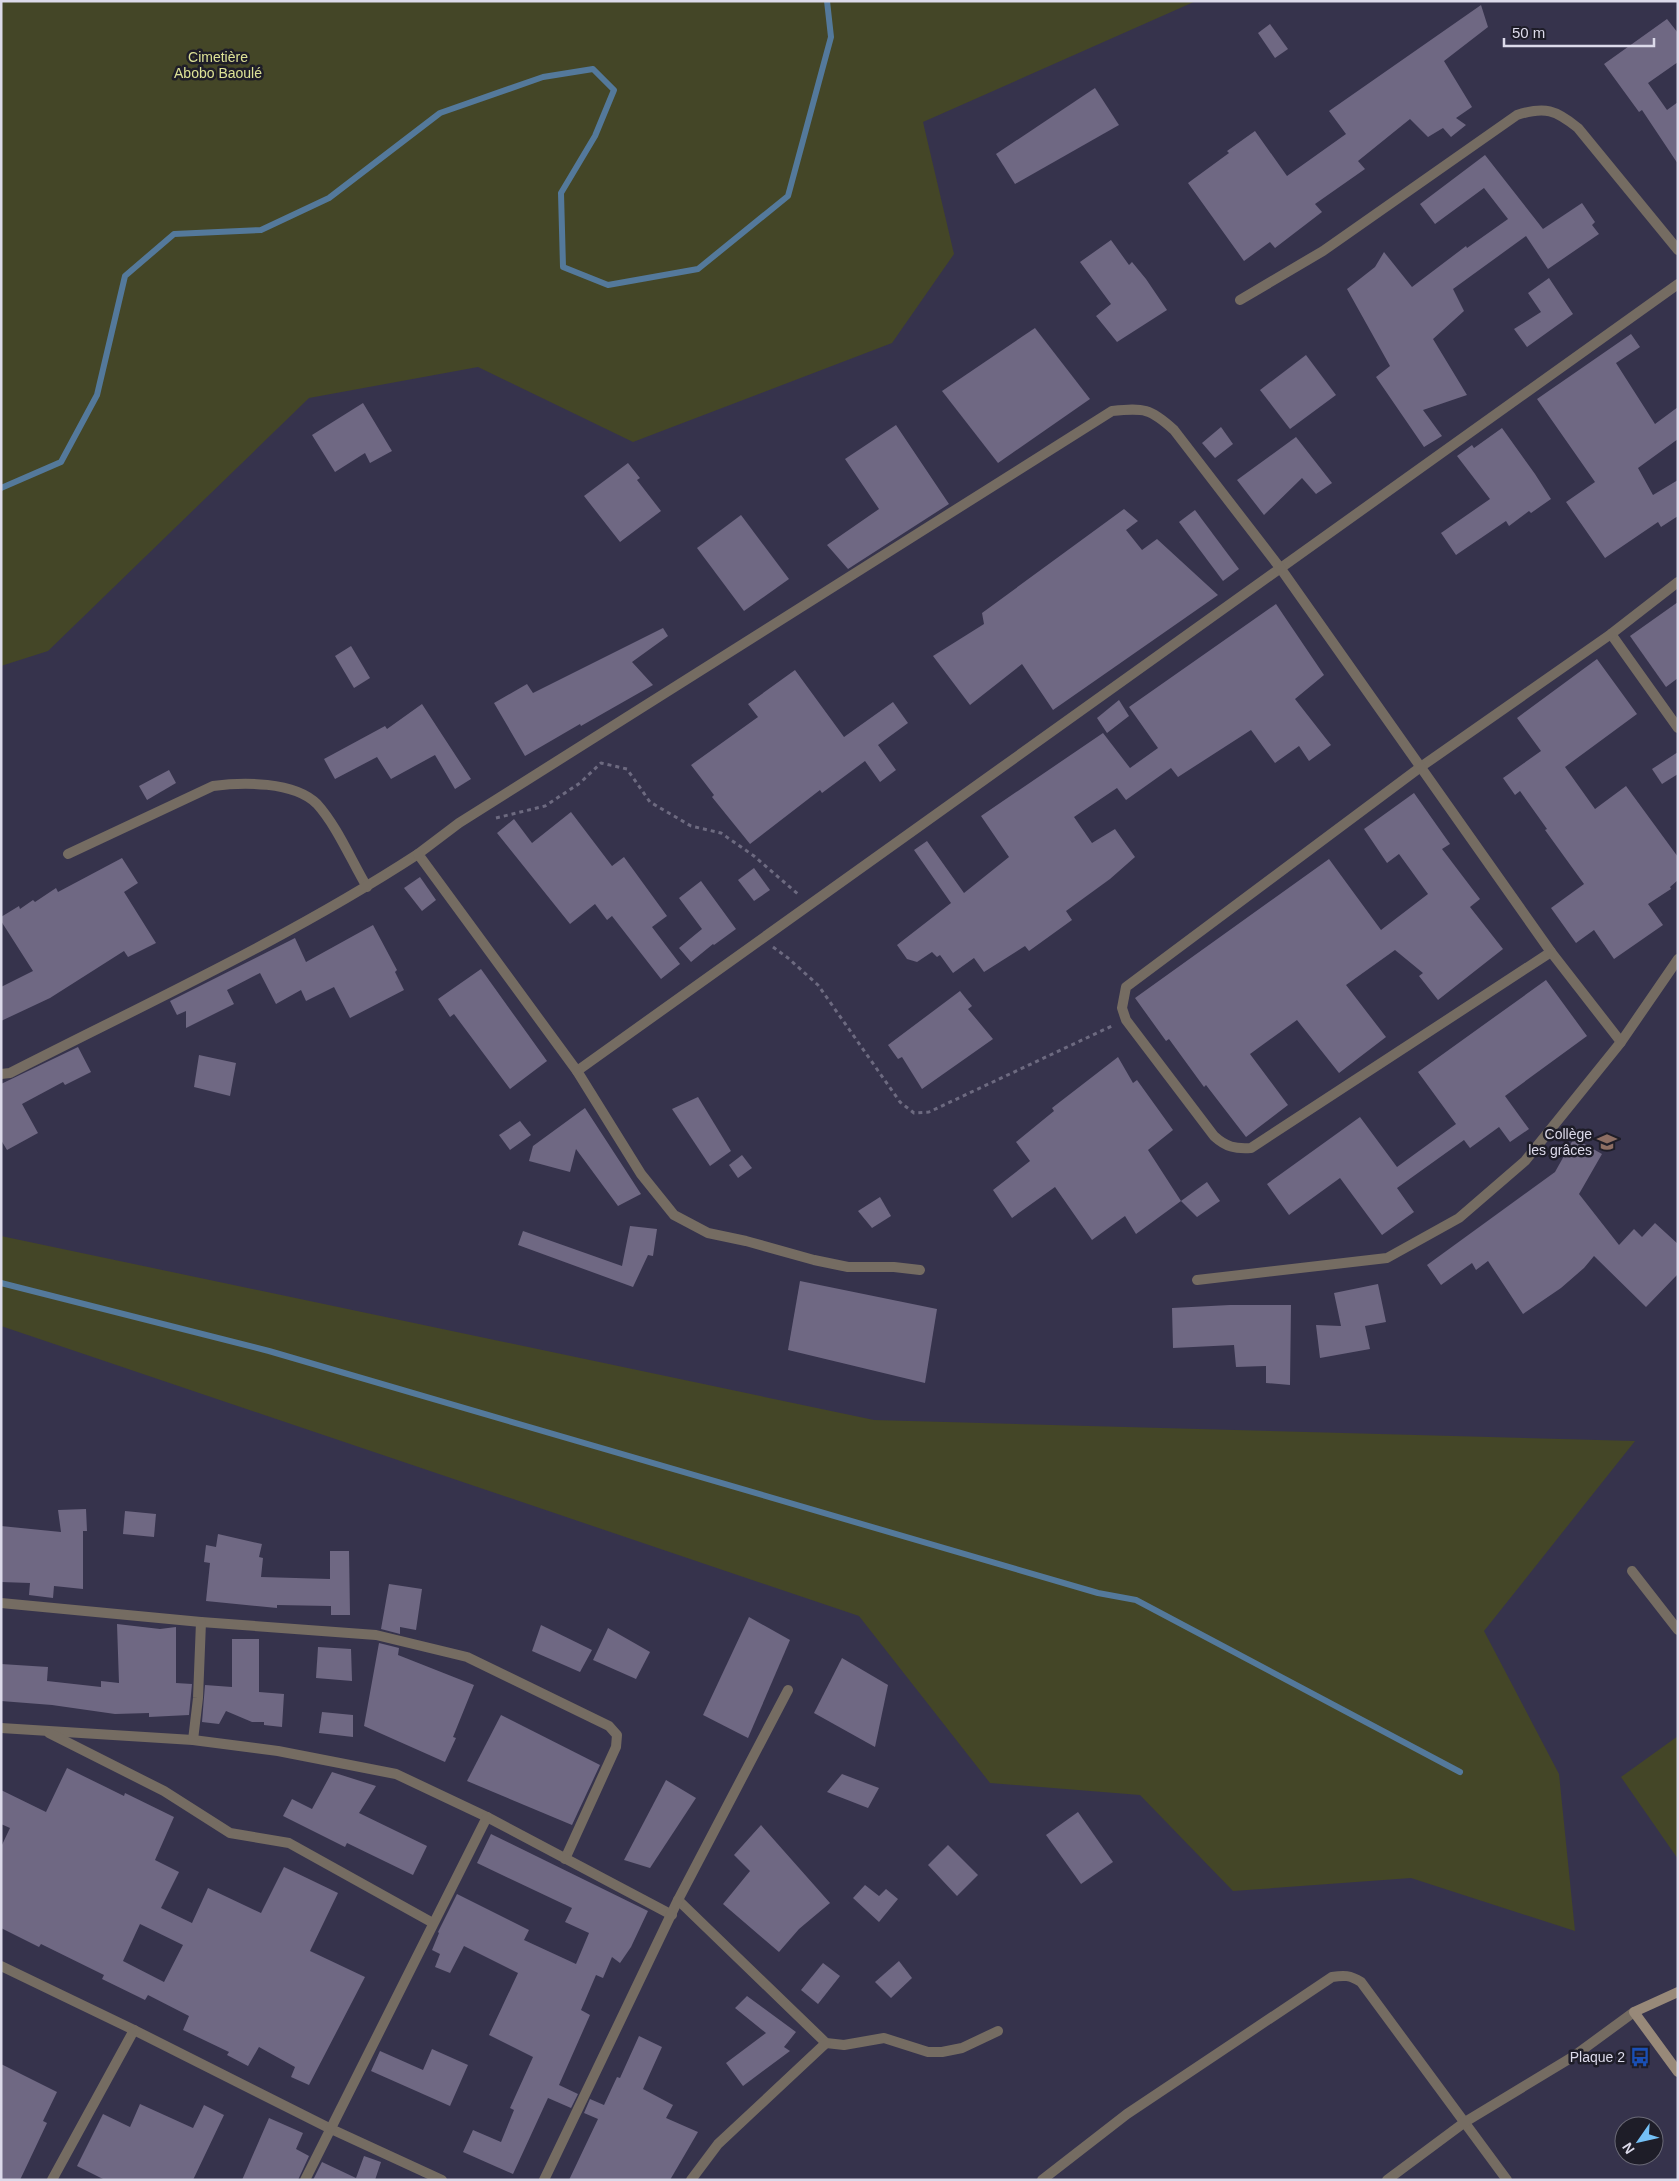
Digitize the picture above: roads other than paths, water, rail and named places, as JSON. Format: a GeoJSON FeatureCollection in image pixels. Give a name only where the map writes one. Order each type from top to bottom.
{"type":"FeatureCollection","features":[{"type":"Feature","properties":{"kind":"street"},"geometry":{"type":"LineString","coordinates":[[1240,300],[1323,251],[1517,115],[1535,109],[1561,114],[1578,128],[1678,250]]}},
{"type":"Feature","properties":{"kind":"street"},"geometry":{"type":"LineString","coordinates":[[577,1071],[1678,284]]}},
{"type":"Feature","properties":{"kind":"street"},"geometry":{"type":"LineString","coordinates":[[1,1074],[10,1073],[292,929],[367,888],[418,854],[459,823],[1112,411],[1137,409],[1157,414],[1174,430],[1281,569],[1422,766],[1551,952],[1620,1042]]}},
{"type":"Feature","properties":{"kind":"street"},"geometry":{"type":"LineString","coordinates":[[1551,952],[1251,1148],[1238,1149],[1225,1146],[1214,1136],[1126,1020],[1122,1008],[1126,987],[1422,766],[1610,634],[1678,582]]}},
{"type":"Feature","properties":{"kind":"street"},"geometry":{"type":"LineString","coordinates":[[1610,634],[1678,728]]}},
{"type":"Feature","properties":{"kind":"street"},"geometry":{"type":"LineString","coordinates":[[68,854],[213,786],[235,783],[263,784],[299,793],[315,803],[327,817],[367,888]]}},
{"type":"Feature","properties":{"kind":"street"},"geometry":{"type":"LineString","coordinates":[[418,854],[577,1071],[641,1174],[674,1215],[708,1233],[746,1241],[814,1260],[848,1267],[894,1267],[920,1270]]}},
{"type":"Feature","properties":{"kind":"street"},"geometry":{"type":"LineString","coordinates":[[1197,1280],[1387,1258],[1459,1218],[1524,1161],[1620,1042],[1678,959]]}},
{"type":"Feature","properties":{"kind":"street"},"geometry":{"type":"LineString","coordinates":[[1632,1571],[1678,1630]]}},
{"type":"Feature","properties":{"kind":"street"},"geometry":{"type":"LineString","coordinates":[[1,1603],[200,1622],[376,1635],[467,1657],[610,1726],[617,1735],[616,1746],[565,1859]]}},
{"type":"Feature","properties":{"kind":"street"},"geometry":{"type":"LineString","coordinates":[[193,1740],[198,1698],[200,1622]]}},
{"type":"Feature","properties":{"kind":"street"},"geometry":{"type":"LineString","coordinates":[[544,2180],[678,1900],[788,1690]]}},
{"type":"Feature","properties":{"kind":"street"},"geometry":{"type":"LineString","coordinates":[[1,1728],[193,1740],[278,1751],[396,1774],[487,1817],[672,1915]]}},
{"type":"Feature","properties":{"kind":"street"},"geometry":{"type":"LineString","coordinates":[[44,1731],[164,1791],[230,1833],[289,1843],[433,1923]]}},
{"type":"Feature","properties":{"kind":"street"},"geometry":{"type":"LineString","coordinates":[[305,2180],[329,2128],[487,1817]]}},
{"type":"Feature","properties":{"kind":"street"},"geometry":{"type":"LineString","coordinates":[[678,1900],[826,2043],[844,2045],[884,2038],[928,2052],[942,2052],[962,2048],[998,2031]]}},
{"type":"Feature","properties":{"kind":"street"},"geometry":{"type":"LineString","coordinates":[[1,1966],[134,2030],[329,2128],[442,2180]]}},
{"type":"Feature","properties":{"kind":"street"},"geometry":{"type":"LineString","coordinates":[[1042,2180],[1127,2114],[1332,1977],[1343,1975],[1352,1976],[1361,1982],[1507,2180]]}},
{"type":"Feature","properties":{"kind":"street"},"geometry":{"type":"LineString","coordinates":[[1387,2180],[1465,2122],[1574,2056],[1634,2012],[1678,1992]]}},
{"type":"Feature","properties":{"kind":"street"},"geometry":{"type":"LineString","coordinates":[[1634,2012],[1678,2072]]}},
{"type":"Feature","properties":{"kind":"street"},"geometry":{"type":"LineString","coordinates":[[52,2180],[134,2030]]}},
{"type":"Feature","properties":{"kind":"street"},"geometry":{"type":"LineString","coordinates":[[691,2180],[718,2144],[826,2043]]}},
{"type":"Feature","properties":{"kind":"waterway"},"geometry":{"type":"LineString","coordinates":[[1,488],[61,462],[97,395],[125,276],[174,234],[261,230],[329,198],[440,113],[543,77],[593,69],[614,90],[595,136],[561,193],[563,267],[608,285],[698,269],[788,196],[831,37],[827,1]]}},
{"type":"Feature","properties":{"kind":"waterway"},"geometry":{"type":"LineString","coordinates":[[1,1283],[269,1351],[1098,1593],[1136,1600],[1460,1772]]}},
{"type":"Feature","properties":{"kind":"place","name":"Collège les grâces"},"geometry":{"type":"Point","coordinates":[1607,1142]}},
{"type":"Feature","properties":{"kind":"place","name":"Plaque 2"},"geometry":{"type":"Point","coordinates":[1640,2057]}},
{"type":"Feature","properties":{"kind":"park label","name":"Cimetière Abobo Baoulé"},"geometry":{"type":"Point","coordinates":[218,66]}}]}
